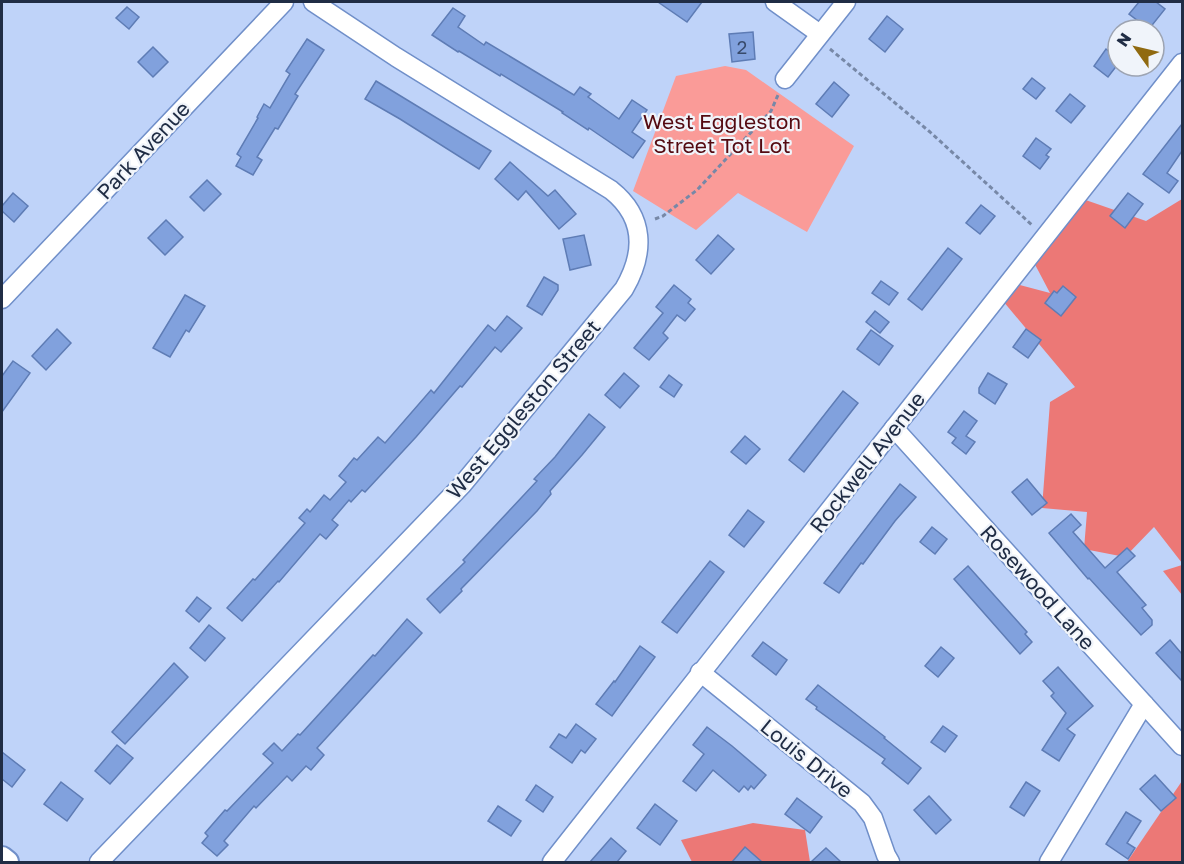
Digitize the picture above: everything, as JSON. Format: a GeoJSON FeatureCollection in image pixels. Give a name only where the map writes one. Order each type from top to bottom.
{"type":"FeatureCollection","features":[{"type":"Feature","properties":{"kind":"main road"},"geometry":{"type":"LineString","coordinates":[[2,858],[7,862]]}},
{"type":"Feature","properties":{"kind":"street","name":"Park Avenue"},"geometry":{"type":"LineString","coordinates":[[4,293],[284,2]]}},
{"type":"Feature","properties":{"kind":"street","name":"West Eggleston Street"},"geometry":{"type":"LineString","coordinates":[[99,862],[462,485],[624,289],[636,265],[639,252],[638,230],[630,212],[618,195],[396,57],[313,2]]}},
{"type":"Feature","properties":{"kind":"street"},"geometry":{"type":"LineString","coordinates":[[775,2],[825,41]]}},
{"type":"Feature","properties":{"kind":"street"},"geometry":{"type":"LineString","coordinates":[[785,79],[825,41],[846,2]]}},
{"type":"Feature","properties":{"kind":"street","name":"Rockwell Avenue"},"geometry":{"type":"LineString","coordinates":[[552,862],[1182,63]]}},
{"type":"Feature","properties":{"kind":"street","name":"Rosewood Lane"},"geometry":{"type":"LineString","coordinates":[[894,428],[1182,746]]}},
{"type":"Feature","properties":{"kind":"street","name":"Louis Drive"},"geometry":{"type":"LineString","coordinates":[[700,672],[862,803],[873,818],[890,862]]}},
{"type":"Feature","properties":{"kind":"street"},"geometry":{"type":"LineString","coordinates":[[1048,862],[1144,704]]}},
{"type":"Feature","properties":{"kind":"path"},"geometry":{"type":"LineString","coordinates":[[825,41],[930,132],[1045,237]]}},
{"type":"Feature","properties":{"kind":"path"},"geometry":{"type":"LineString","coordinates":[[655,219],[663,216],[697,190],[771,111],[785,79]]}},
{"type":"Feature","properties":{"kind":"green space","name":"West Eggleston Street Tot Lot"},"geometry":{"type":"Polygon","coordinates":[[[725,66],[746,70],[854,146],[807,232],[738,193],[696,230],[633,191],[676,76],[725,66]]]}},
{"type":"Feature","properties":{"kind":"shaded area"},"geometry":{"type":"Polygon","coordinates":[[[1077,197],[1146,221],[1182,199],[1182,563],[1154,527],[1125,557],[1084,549],[1087,512],[1042,508],[1050,402],[1075,387],[998,295],[1009,282],[1050,293],[1030,255],[1077,197]]]}},
{"type":"Feature","properties":{"kind":"shaded area"},"geometry":{"type":"Polygon","coordinates":[[[1182,565],[1182,595],[1163,571],[1182,565]]]}},
{"type":"Feature","properties":{"kind":"shaded area"},"geometry":{"type":"Polygon","coordinates":[[[1182,781],[1182,862],[1127,862],[1182,781]]]}},
{"type":"Feature","properties":{"kind":"shaded area"},"geometry":{"type":"Polygon","coordinates":[[[753,823],[805,830],[810,862],[692,862],[681,840],[753,823]]]}},
{"type":"Feature","properties":{"kind":"building"},"geometry":{"type":"Polygon","coordinates":[[[658,2],[702,2],[687,22],[658,2]]]}},
{"type":"Feature","properties":{"kind":"building"},"geometry":{"type":"Polygon","coordinates":[[[1139,2],[1156,2],[1165,9],[1158,18],[1134,18],[1129,14],[1139,2]]]}},
{"type":"Feature","properties":{"kind":"building"},"geometry":{"type":"Polygon","coordinates":[[[127,7],[139,17],[129,29],[116,18],[127,7]]]}},
{"type":"Feature","properties":{"kind":"building"},"geometry":{"type":"Polygon","coordinates":[[[453,8],[465,16],[458,27],[484,45],[486,42],[574,95],[580,87],[591,94],[588,97],[619,119],[632,100],[647,110],[632,132],[645,141],[633,158],[501,74],[500,76],[432,35],[453,8]]]}},
{"type":"Feature","properties":{"kind":"building"},"geometry":{"type":"Polygon","coordinates":[[[887,16],[903,29],[885,52],[869,39],[887,16]]]}},
{"type":"Feature","properties":{"kind":"building"},"geometry":{"type":"Polygon","coordinates":[[[753,32],[755,59],[732,62],[729,34],[753,32]]]}},
{"type":"Feature","properties":{"kind":"building"},"geometry":{"type":"Polygon","coordinates":[[[307,39],[324,50],[295,94],[298,96],[278,129],[275,128],[257,157],[262,160],[253,175],[236,166],[241,157],[237,154],[264,104],[270,108],[290,74],[286,71],[307,39]]]}},
{"type":"Feature","properties":{"kind":"building"},"geometry":{"type":"Polygon","coordinates":[[[153,47],[168,62],[153,77],[138,62],[153,47]]]}},
{"type":"Feature","properties":{"kind":"building"},"geometry":{"type":"Polygon","coordinates":[[[1106,49],[1106,75],[1094,66],[1106,49]]]}},
{"type":"Feature","properties":{"kind":"building"},"geometry":{"type":"Polygon","coordinates":[[[1032,78],[1045,88],[1036,99],[1023,89],[1032,78]]]}},
{"type":"Feature","properties":{"kind":"building"},"geometry":{"type":"Polygon","coordinates":[[[376,81],[491,151],[479,169],[365,99],[376,81]]]}},
{"type":"Feature","properties":{"kind":"building"},"geometry":{"type":"Polygon","coordinates":[[[834,82],[849,95],[832,117],[816,104],[834,82]]]}},
{"type":"Feature","properties":{"kind":"building"},"geometry":{"type":"Polygon","coordinates":[[[1070,94],[1085,106],[1071,123],[1056,111],[1070,94]]]}},
{"type":"Feature","properties":{"kind":"building"},"geometry":{"type":"Polygon","coordinates":[[[1182,124],[1182,151],[1167,173],[1178,181],[1169,193],[1143,174],[1182,124]]]}},
{"type":"Feature","properties":{"kind":"building"},"geometry":{"type":"Polygon","coordinates":[[[1036,138],[1051,149],[1046,155],[1049,157],[1040,169],[1023,156],[1036,138]]]}},
{"type":"Feature","properties":{"kind":"building"},"geometry":{"type":"Polygon","coordinates":[[[510,162],[548,196],[555,190],[576,214],[559,229],[526,191],[518,200],[495,179],[510,162]]]}},
{"type":"Feature","properties":{"kind":"building"},"geometry":{"type":"Polygon","coordinates":[[[207,180],[221,194],[204,211],[190,197],[207,180]]]}},
{"type":"Feature","properties":{"kind":"building"},"geometry":{"type":"Polygon","coordinates":[[[13,193],[28,206],[14,222],[2,211],[2,206],[13,193]]]}},
{"type":"Feature","properties":{"kind":"building"},"geometry":{"type":"Polygon","coordinates":[[[1128,193],[1143,204],[1125,228],[1110,216],[1128,193]]]}},
{"type":"Feature","properties":{"kind":"building"},"geometry":{"type":"Polygon","coordinates":[[[981,205],[995,216],[980,234],[966,223],[981,205]]]}},
{"type":"Feature","properties":{"kind":"building"},"geometry":{"type":"Polygon","coordinates":[[[166,220],[183,237],[165,255],[148,238],[166,220]]]}},
{"type":"Feature","properties":{"kind":"building"},"geometry":{"type":"Polygon","coordinates":[[[584,235],[591,265],[570,270],[563,239],[584,235]]]}},
{"type":"Feature","properties":{"kind":"building"},"geometry":{"type":"Polygon","coordinates":[[[718,235],[734,249],[711,274],[696,260],[718,235]]]}},
{"type":"Feature","properties":{"kind":"building"},"geometry":{"type":"Polygon","coordinates":[[[948,248],[962,259],[922,310],[908,299],[948,248]]]}},
{"type":"Feature","properties":{"kind":"building"},"geometry":{"type":"Polygon","coordinates":[[[544,277],[558,285],[558,290],[542,315],[527,306],[544,277]]]}},
{"type":"Feature","properties":{"kind":"building"},"geometry":{"type":"Polygon","coordinates":[[[881,281],[898,293],[889,305],[872,293],[881,281]]]}},
{"type":"Feature","properties":{"kind":"building"},"geometry":{"type":"Polygon","coordinates":[[[674,285],[691,299],[688,303],[695,309],[685,321],[677,315],[663,333],[668,338],[649,360],[634,348],[663,313],[656,307],[674,285]]]}},
{"type":"Feature","properties":{"kind":"building"},"geometry":{"type":"Polygon","coordinates":[[[1063,286],[1076,297],[1061,316],[1045,303],[1054,291],[1057,293],[1063,286]]]}},
{"type":"Feature","properties":{"kind":"building"},"geometry":{"type":"Polygon","coordinates":[[[185,295],[205,306],[189,332],[186,330],[170,357],[153,348],[185,295]]]}},
{"type":"Feature","properties":{"kind":"building"},"geometry":{"type":"Polygon","coordinates":[[[875,311],[889,322],[880,333],[866,322],[875,311]]]}},
{"type":"Feature","properties":{"kind":"building"},"geometry":{"type":"Polygon","coordinates":[[[507,316],[522,328],[501,352],[495,347],[462,387],[460,386],[365,492],[362,490],[351,502],[349,500],[332,520],[338,525],[326,539],[320,534],[242,621],[227,608],[305,523],[299,518],[307,509],[310,512],[324,495],[330,500],[346,482],[339,476],[354,458],[357,460],[378,437],[385,443],[431,390],[434,393],[488,325],[495,331],[507,316]]]}},
{"type":"Feature","properties":{"kind":"building"},"geometry":{"type":"Polygon","coordinates":[[[57,329],[71,343],[46,370],[32,356],[57,329]]]}},
{"type":"Feature","properties":{"kind":"building"},"geometry":{"type":"Polygon","coordinates":[[[1026,329],[1041,340],[1028,358],[1013,347],[1026,329]]]}},
{"type":"Feature","properties":{"kind":"building"},"geometry":{"type":"Polygon","coordinates":[[[871,330],[893,346],[879,365],[857,349],[871,330]]]}},
{"type":"Feature","properties":{"kind":"building"},"geometry":{"type":"Polygon","coordinates":[[[13,361],[30,373],[2,412],[2,376],[13,361]]]}},
{"type":"Feature","properties":{"kind":"building"},"geometry":{"type":"Polygon","coordinates":[[[624,373],[639,386],[620,408],[605,395],[624,373]]]}},
{"type":"Feature","properties":{"kind":"building"},"geometry":{"type":"Polygon","coordinates":[[[988,373],[1007,384],[995,404],[979,393],[979,388],[988,373]]]}},
{"type":"Feature","properties":{"kind":"building"},"geometry":{"type":"Polygon","coordinates":[[[669,375],[682,385],[674,397],[660,387],[669,375]]]}},
{"type":"Feature","properties":{"kind":"building"},"geometry":{"type":"Polygon","coordinates":[[[843,391],[858,403],[804,472],[789,460],[843,391]]]}},
{"type":"Feature","properties":{"kind":"building"},"geometry":{"type":"Polygon","coordinates":[[[964,411],[977,421],[966,436],[975,442],[966,454],[952,443],[956,438],[948,432],[964,411]]]}},
{"type":"Feature","properties":{"kind":"building"},"geometry":{"type":"Polygon","coordinates":[[[589,414],[605,427],[550,491],[551,494],[537,511],[440,613],[427,599],[465,562],[463,560],[537,481],[534,479],[555,457],[589,414]]]}},
{"type":"Feature","properties":{"kind":"building"},"geometry":{"type":"Polygon","coordinates":[[[745,436],[760,449],[746,464],[731,452],[745,436]]]}},
{"type":"Feature","properties":{"kind":"building"},"geometry":{"type":"Polygon","coordinates":[[[1027,479],[1047,503],[1032,515],[1012,492],[1027,479]]]}},
{"type":"Feature","properties":{"kind":"building"},"geometry":{"type":"Polygon","coordinates":[[[900,484],[916,497],[839,593],[824,583],[900,484]]]}},
{"type":"Feature","properties":{"kind":"building"},"geometry":{"type":"Polygon","coordinates":[[[748,510],[764,522],[744,547],[729,535],[748,510]]]}},
{"type":"Feature","properties":{"kind":"building"},"geometry":{"type":"Polygon","coordinates":[[[1071,514],[1081,525],[1073,532],[1105,568],[1127,548],[1135,556],[1117,572],[1146,605],[1142,608],[1152,620],[1152,625],[1141,635],[1088,579],[1049,533],[1071,514]]]}},
{"type":"Feature","properties":{"kind":"building"},"geometry":{"type":"Polygon","coordinates":[[[932,527],[947,539],[935,554],[920,542],[932,527]]]}},
{"type":"Feature","properties":{"kind":"building"},"geometry":{"type":"Polygon","coordinates":[[[710,561],[724,572],[677,633],[662,622],[710,561]]]}},
{"type":"Feature","properties":{"kind":"building"},"geometry":{"type":"Polygon","coordinates":[[[968,566],[1027,632],[1025,634],[1032,642],[1020,654],[954,579],[968,566]]]}},
{"type":"Feature","properties":{"kind":"building"},"geometry":{"type":"Polygon","coordinates":[[[197,597],[211,608],[199,622],[186,611],[197,597]]]}},
{"type":"Feature","properties":{"kind":"building"},"geometry":{"type":"Polygon","coordinates":[[[407,619],[422,633],[317,748],[324,755],[311,770],[306,766],[292,781],[287,776],[256,808],[254,806],[224,841],[228,845],[217,856],[202,843],[208,836],[205,833],[273,763],[263,754],[274,743],[282,751],[298,734],[300,735],[407,619]]]}},
{"type":"Feature","properties":{"kind":"building"},"geometry":{"type":"Polygon","coordinates":[[[209,625],[225,638],[205,661],[190,648],[209,625]]]}},
{"type":"Feature","properties":{"kind":"building"},"geometry":{"type":"Polygon","coordinates":[[[1170,640],[1182,654],[1182,681],[1156,653],[1170,640]]]}},
{"type":"Feature","properties":{"kind":"building"},"geometry":{"type":"Polygon","coordinates":[[[763,642],[787,660],[776,675],[752,656],[763,642]]]}},
{"type":"Feature","properties":{"kind":"building"},"geometry":{"type":"Polygon","coordinates":[[[640,646],[655,657],[612,716],[596,704],[615,682],[640,646]]]}},
{"type":"Feature","properties":{"kind":"building"},"geometry":{"type":"Polygon","coordinates":[[[941,647],[954,658],[938,677],[925,666],[941,647]]]}},
{"type":"Feature","properties":{"kind":"building"},"geometry":{"type":"Polygon","coordinates":[[[174,663],[188,677],[125,744],[112,732],[174,663]]]}},
{"type":"Feature","properties":{"kind":"building"},"geometry":{"type":"Polygon","coordinates":[[[1058,667],[1093,706],[1067,729],[1075,735],[1059,761],[1042,750],[1066,713],[1051,696],[1054,693],[1043,681],[1058,667]]]}},
{"type":"Feature","properties":{"kind":"building"},"geometry":{"type":"Polygon","coordinates":[[[818,685],[921,768],[908,784],[882,763],[885,759],[816,709],[817,707],[806,699],[818,685]]]}},
{"type":"Feature","properties":{"kind":"building"},"geometry":{"type":"Polygon","coordinates":[[[576,724],[596,739],[585,753],[581,750],[572,763],[550,747],[559,734],[566,738],[576,724]]]}},
{"type":"Feature","properties":{"kind":"building"},"geometry":{"type":"Polygon","coordinates":[[[943,726],[957,736],[945,752],[931,742],[943,726]]]}},
{"type":"Feature","properties":{"kind":"building"},"geometry":{"type":"Polygon","coordinates":[[[707,727],[766,775],[754,789],[751,786],[748,790],[744,786],[739,792],[713,770],[696,791],[683,781],[704,754],[693,745],[707,727]]]}},
{"type":"Feature","properties":{"kind":"building"},"geometry":{"type":"Polygon","coordinates":[[[117,745],[133,758],[110,784],[95,771],[117,745]]]}},
{"type":"Feature","properties":{"kind":"building"},"geometry":{"type":"Polygon","coordinates":[[[2,752],[25,770],[12,787],[2,779],[2,752]]]}},
{"type":"Feature","properties":{"kind":"building"},"geometry":{"type":"Polygon","coordinates":[[[1155,775],[1176,798],[1161,811],[1140,789],[1155,775]]]}},
{"type":"Feature","properties":{"kind":"building"},"geometry":{"type":"Polygon","coordinates":[[[61,782],[83,799],[67,821],[44,804],[61,782]]]}},
{"type":"Feature","properties":{"kind":"building"},"geometry":{"type":"Polygon","coordinates":[[[1026,782],[1040,791],[1024,816],[1010,807],[1026,782]]]}},
{"type":"Feature","properties":{"kind":"building"},"geometry":{"type":"Polygon","coordinates":[[[536,785],[553,797],[543,812],[526,800],[536,785]]]}},
{"type":"Feature","properties":{"kind":"building"},"geometry":{"type":"Polygon","coordinates":[[[929,796],[951,820],[936,834],[914,810],[929,796]]]}},
{"type":"Feature","properties":{"kind":"building"},"geometry":{"type":"Polygon","coordinates":[[[797,798],[822,817],[810,833],[785,814],[797,798]]]}},
{"type":"Feature","properties":{"kind":"building"},"geometry":{"type":"Polygon","coordinates":[[[655,804],[677,821],[660,845],[637,828],[655,804]]]}},
{"type":"Feature","properties":{"kind":"building"},"geometry":{"type":"Polygon","coordinates":[[[498,806],[521,821],[511,836],[488,821],[498,806]]]}},
{"type":"Feature","properties":{"kind":"building"},"geometry":{"type":"Polygon","coordinates":[[[1126,812],[1141,821],[1127,843],[1135,848],[1128,859],[1106,844],[1126,812]]]}},
{"type":"Feature","properties":{"kind":"building"},"geometry":{"type":"Polygon","coordinates":[[[611,838],[626,851],[617,862],[590,862],[611,838]]]}},
{"type":"Feature","properties":{"kind":"building"},"geometry":{"type":"Polygon","coordinates":[[[745,847],[762,862],[732,862],[745,847]]]}},
{"type":"Feature","properties":{"kind":"building"},"geometry":{"type":"Polygon","coordinates":[[[826,848],[841,862],[811,862],[826,848]]]}}]}
